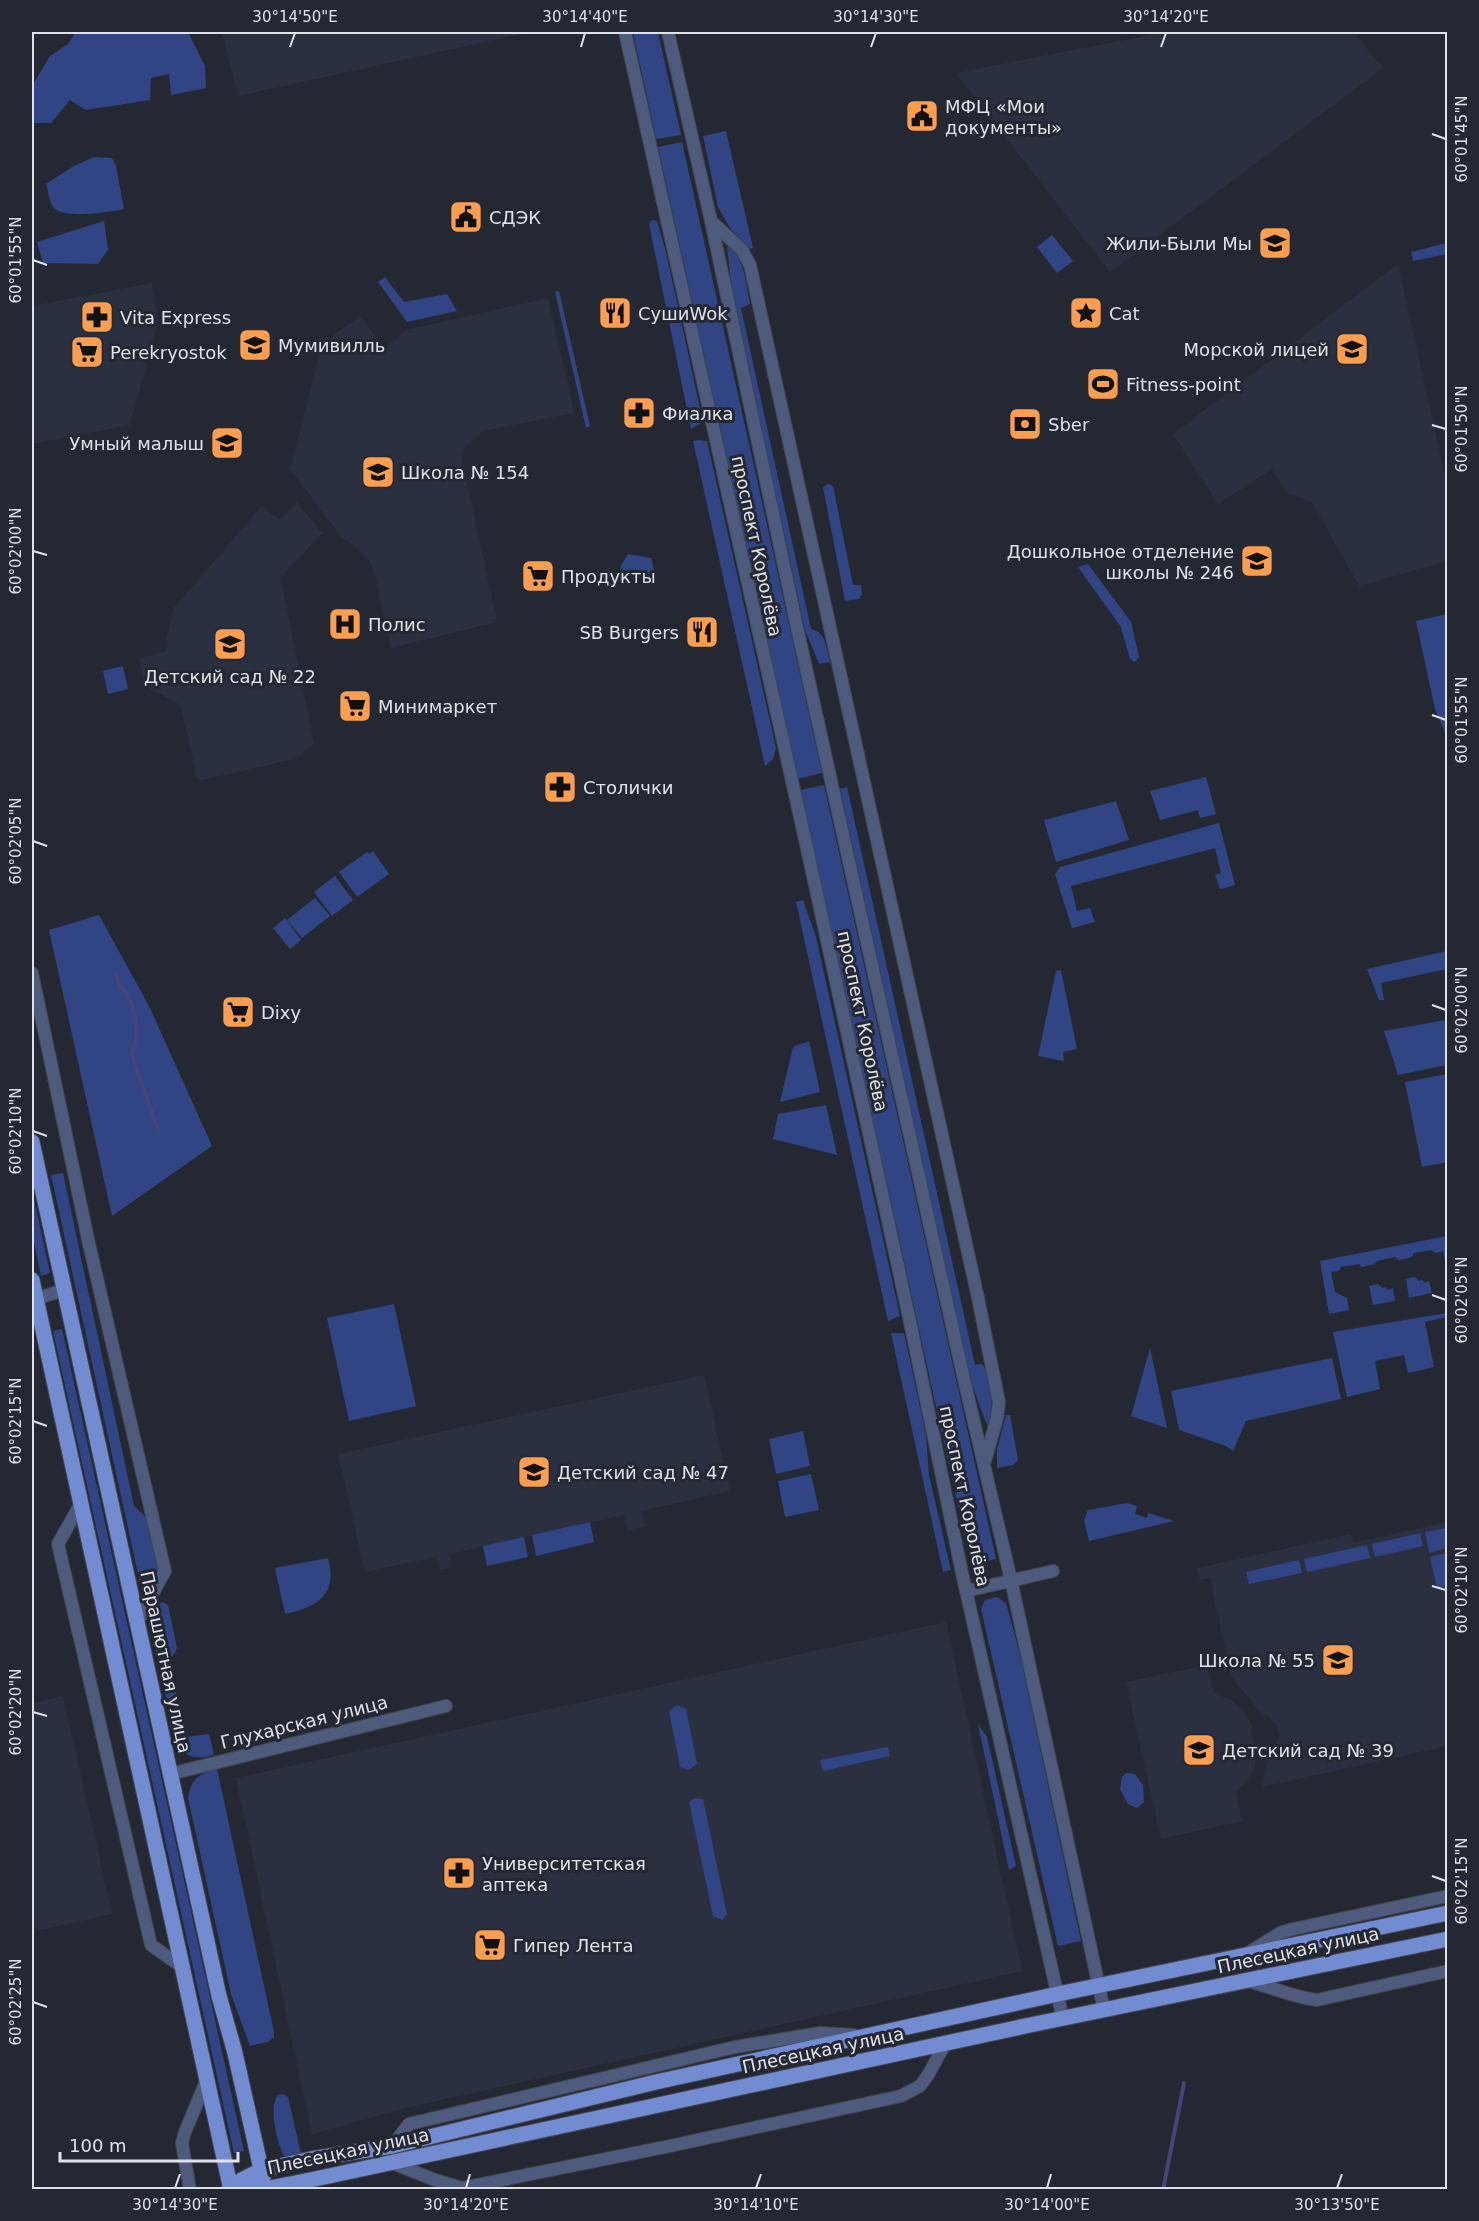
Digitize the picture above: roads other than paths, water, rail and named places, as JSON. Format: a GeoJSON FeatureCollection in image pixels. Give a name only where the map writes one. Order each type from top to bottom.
{"type":"FeatureCollection","features":[{"type":"Feature","properties":{"kind":"main road","name":"Парашютная улица"},"geometry":{"type":"LineString","coordinates":[[32,1142],[219,1996],[235,2053],[265,2189]]}},
{"type":"Feature","properties":{"kind":"main road"},"geometry":{"type":"LineString","coordinates":[[32,1280],[34,1299],[231,2188]]}},
{"type":"Feature","properties":{"kind":"main road","name":"Плесецкая улица"},"geometry":{"type":"LineString","coordinates":[[231,2188],[261,2170],[311,2159],[392,2146],[656,2082],[1098,1985],[1448,1913]]}},
{"type":"Feature","properties":{"kind":"main road","name":"Плесецкая улица"},"geometry":{"type":"LineString","coordinates":[[231,2188],[265,2189],[1448,1939]]}},
{"type":"Feature","properties":{"kind":"street","name":"проспект Королёва"},"geometry":{"type":"LineString","coordinates":[[625,32],[808,853],[913,1334],[966,1591],[1063,2019]]}},
{"type":"Feature","properties":{"kind":"street","name":"проспект Королёва"},"geometry":{"type":"LineString","coordinates":[[668,32],[1104,2010]]}},
{"type":"Feature","properties":{"kind":"street"},"geometry":{"type":"LineString","coordinates":[[711,221],[742,250],[750,265],[976,1286],[999,1402],[997,1418],[984,1462]]}},
{"type":"Feature","properties":{"kind":"street"},"geometry":{"type":"LineString","coordinates":[[32,973],[89,1244],[165,1571],[137,1622]]}},
{"type":"Feature","properties":{"kind":"street"},"geometry":{"type":"LineString","coordinates":[[34,1299],[64,1290]]}},
{"type":"Feature","properties":{"kind":"street"},"geometry":{"type":"LineString","coordinates":[[80,1505],[58,1544],[151,1946],[181,1966]]}},
{"type":"Feature","properties":{"kind":"street"},"geometry":{"type":"LineString","coordinates":[[966,1591],[1053,1570]]}},
{"type":"Feature","properties":{"kind":"street","name":"Глухарская улица"},"geometry":{"type":"LineString","coordinates":[[170,1774],[446,1706]]}},
{"type":"Feature","properties":{"kind":"street"},"geometry":{"type":"LineString","coordinates":[[1244,1955],[1280,1933],[1293,1929],[1448,1896]]}},
{"type":"Feature","properties":{"kind":"street"},"geometry":{"type":"LineString","coordinates":[[1247,1980],[1317,2000],[1448,1971]]}},
{"type":"Feature","properties":{"kind":"street"},"geometry":{"type":"LineString","coordinates":[[392,2163],[462,2188],[774,2124],[901,2096],[920,2086],[945,2044]]}},
{"type":"Feature","properties":{"kind":"street"},"geometry":{"type":"LineString","coordinates":[[190,2190],[182,2143],[207,2079]]}},
{"type":"Feature","properties":{"kind":"waterway"},"geometry":{"type":"LineString","coordinates":[[116,974],[119,984],[130,999],[134,1012],[137,1033],[132,1055],[158,1130]]}},
{"type":"Feature","properties":{"kind":"waterway"},"geometry":{"type":"LineString","coordinates":[[1163,2190],[1184,2083]]}},
{"type":"Feature","properties":{"kind":"place","name":"МФЦ «Мои документы»"},"geometry":{"type":"Point","coordinates":[922,116]}},
{"type":"Feature","properties":{"kind":"place","name":"СДЭК"},"geometry":{"type":"Point","coordinates":[466,217]}},
{"type":"Feature","properties":{"kind":"place","name":"Жили-Были Мы"},"geometry":{"type":"Point","coordinates":[1275,243]}},
{"type":"Feature","properties":{"kind":"place","name":"СушиWok"},"geometry":{"type":"Point","coordinates":[615,313]}},
{"type":"Feature","properties":{"kind":"place","name":"Cat"},"geometry":{"type":"Point","coordinates":[1086,313]}},
{"type":"Feature","properties":{"kind":"place","name":"Vita Express"},"geometry":{"type":"Point","coordinates":[97,317]}},
{"type":"Feature","properties":{"kind":"place","name":"Мумивилль"},"geometry":{"type":"Point","coordinates":[255,345]}},
{"type":"Feature","properties":{"kind":"place","name":"Морской лицей"},"geometry":{"type":"Point","coordinates":[1352,349]}},
{"type":"Feature","properties":{"kind":"place","name":"Perekryostok"},"geometry":{"type":"Point","coordinates":[87,352]}},
{"type":"Feature","properties":{"kind":"place","name":"Fitness-point"},"geometry":{"type":"Point","coordinates":[1103,384]}},
{"type":"Feature","properties":{"kind":"place","name":"Фиалка"},"geometry":{"type":"Point","coordinates":[639,413]}},
{"type":"Feature","properties":{"kind":"place","name":"Sber"},"geometry":{"type":"Point","coordinates":[1025,424]}},
{"type":"Feature","properties":{"kind":"place","name":"Умный малыш"},"geometry":{"type":"Point","coordinates":[227,443]}},
{"type":"Feature","properties":{"kind":"place","name":"Школа № 154"},"geometry":{"type":"Point","coordinates":[378,472]}},
{"type":"Feature","properties":{"kind":"place","name":"Дошкольное отделение школы № 246"},"geometry":{"type":"Point","coordinates":[1257,561]}},
{"type":"Feature","properties":{"kind":"place","name":"Продукты"},"geometry":{"type":"Point","coordinates":[538,576]}},
{"type":"Feature","properties":{"kind":"place","name":"Полис"},"geometry":{"type":"Point","coordinates":[345,624]}},
{"type":"Feature","properties":{"kind":"place","name":"SB Burgers"},"geometry":{"type":"Point","coordinates":[702,632]}},
{"type":"Feature","properties":{"kind":"place","name":"Детский сад № 22"},"geometry":{"type":"Point","coordinates":[230,644]}},
{"type":"Feature","properties":{"kind":"place","name":"Минимаркет"},"geometry":{"type":"Point","coordinates":[355,706]}},
{"type":"Feature","properties":{"kind":"place","name":"Столички"},"geometry":{"type":"Point","coordinates":[560,787]}},
{"type":"Feature","properties":{"kind":"place","name":"Dixy"},"geometry":{"type":"Point","coordinates":[238,1012]}},
{"type":"Feature","properties":{"kind":"place","name":"Детский сад № 47"},"geometry":{"type":"Point","coordinates":[534,1472]}},
{"type":"Feature","properties":{"kind":"place","name":"Школа № 55"},"geometry":{"type":"Point","coordinates":[1338,1660]}},
{"type":"Feature","properties":{"kind":"place","name":"Детский сад № 39"},"geometry":{"type":"Point","coordinates":[1199,1750]}},
{"type":"Feature","properties":{"kind":"place","name":"Университетская аптека"},"geometry":{"type":"Point","coordinates":[459,1873]}},
{"type":"Feature","properties":{"kind":"place","name":"Гипер Лента"},"geometry":{"type":"Point","coordinates":[490,1945]}}]}
